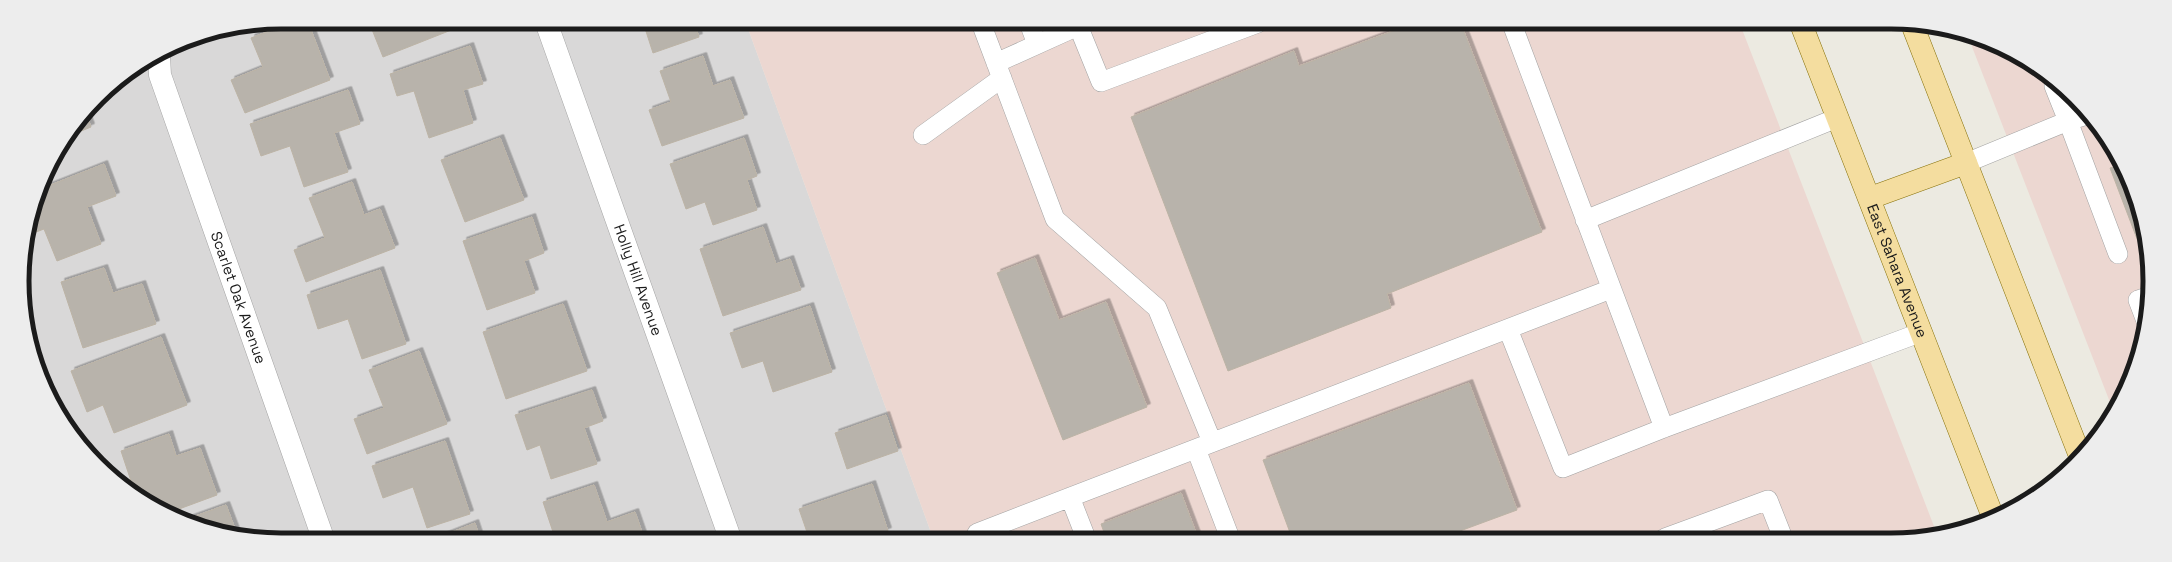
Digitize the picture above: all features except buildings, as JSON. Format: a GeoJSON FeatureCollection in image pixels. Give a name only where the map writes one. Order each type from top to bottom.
{"type":"FeatureCollection","features":[{"type":"Feature","properties":{"kind":"main road","name":"East Sahara Avenue"},"geometry":{"type":"LineString","coordinates":[[1803,29],[1991,512]]}},
{"type":"Feature","properties":{"kind":"main road"},"geometry":{"type":"LineString","coordinates":[[1915,30],[2078,450]]}},
{"type":"Feature","properties":{"kind":"main road"},"geometry":{"type":"LineString","coordinates":[[1870,198],[1966,163]]}},
{"type":"Feature","properties":{"kind":"street","name":"Holly Hill Avenue"},"geometry":{"type":"LineString","coordinates":[[548,29],[728,533]]}},
{"type":"Feature","properties":{"kind":"street","name":"Scarlet Oak Avenue"},"geometry":{"type":"LineString","coordinates":[[160,60],[160,75],[321,533]]}},
{"type":"Feature","properties":{"kind":"lane"},"geometry":{"type":"LineString","coordinates":[[983,29],[1055,219],[1157,308],[1204,446],[1229,533]]}},
{"type":"Feature","properties":{"kind":"lane"},"geometry":{"type":"LineString","coordinates":[[1031,29],[1037,44]]}},
{"type":"Feature","properties":{"kind":"lane"},"geometry":{"type":"LineString","coordinates":[[922,135],[999,71],[1037,44],[1067,29]]}},
{"type":"Feature","properties":{"kind":"lane"},"geometry":{"type":"LineString","coordinates":[[1079,29],[1101,82],[1242,29]]}},
{"type":"Feature","properties":{"kind":"lane"},"geometry":{"type":"LineString","coordinates":[[1514,29],[1664,428]]}},
{"type":"Feature","properties":{"kind":"lane"},"geometry":{"type":"LineString","coordinates":[[2056,91],[2118,254]]}},
{"type":"Feature","properties":{"kind":"lane"},"geometry":{"type":"LineString","coordinates":[[1966,163],[2081,117]]}},
{"type":"Feature","properties":{"kind":"lane"},"geometry":{"type":"LineString","coordinates":[[1585,220],[1837,118]]}},
{"type":"Feature","properties":{"kind":"lane"},"geometry":{"type":"LineString","coordinates":[[977,533],[1611,289]]}},
{"type":"Feature","properties":{"kind":"lane"},"geometry":{"type":"LineString","coordinates":[[2141,309],[2138,300],[2142,299]]}},
{"type":"Feature","properties":{"kind":"lane"},"geometry":{"type":"LineString","coordinates":[[1508,329],[1563,468],[1664,428],[1922,332]]}},
{"type":"Feature","properties":{"kind":"lane"},"geometry":{"type":"LineString","coordinates":[[1070,497],[1084,533]]}},
{"type":"Feature","properties":{"kind":"lane"},"geometry":{"type":"LineString","coordinates":[[1679,533],[1768,500],[1781,533]]}},
{"type":"Feature","properties":{"kind":"shaded area"},"geometry":{"type":"Polygon","coordinates":[[[281,29],[748,29],[931,533],[281,533],[248,531],[200,520],[170,507],[141,491],[103,459],[71,421],[63,407],[42,362],[31,314],[29,281],[31,248],[42,200],[63,155],[81,128],[115,92],[141,71],[155,63],[200,42],[248,31],[281,29]]]}},
{"type":"Feature","properties":{"kind":"shaded area"},"geometry":{"type":"Polygon","coordinates":[[[748,29],[1742,29],[1935,529],[1891,533],[931,533],[748,29]]]}},
{"type":"Feature","properties":{"kind":"shaded area"},"geometry":{"type":"Polygon","coordinates":[[[1970,41],[2002,55],[2031,71],[2069,103],[2101,141],[2117,170],[2130,200],[2141,248],[2143,281],[2141,314],[2130,362],[2111,404],[1970,41]]]}}]}
